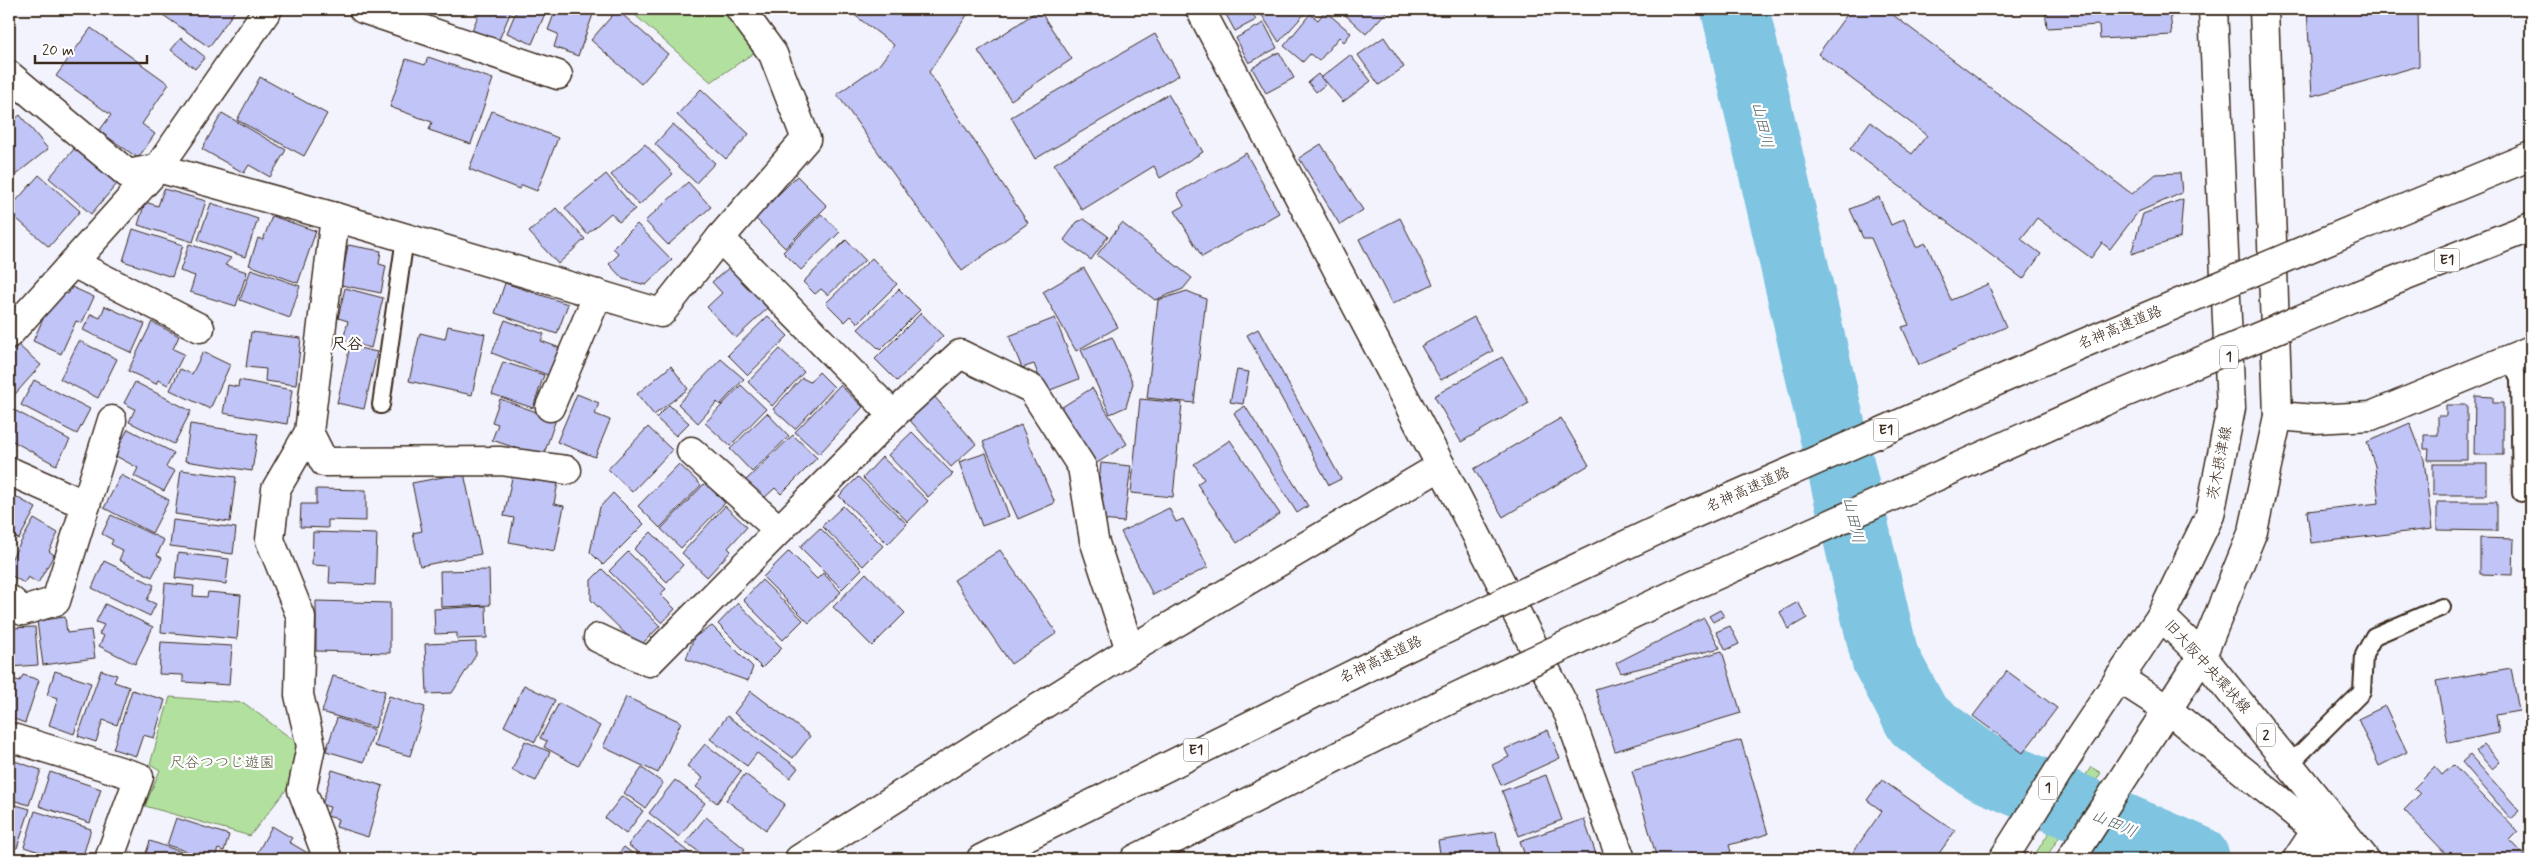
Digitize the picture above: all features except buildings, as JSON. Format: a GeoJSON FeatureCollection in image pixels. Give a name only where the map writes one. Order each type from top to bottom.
{"type":"FeatureCollection","features":[{"type":"Feature","properties":{"kind":"main road"},"geometry":{"type":"LineString","coordinates":[[9,334],[158,168],[268,9]]}},
{"type":"Feature","properties":{"kind":"main road"},"geometry":{"type":"LineString","coordinates":[[363,9],[558,75]]}},
{"type":"Feature","properties":{"kind":"main road"},"geometry":{"type":"LineString","coordinates":[[9,75],[128,174],[158,168],[335,217],[661,313],[720,238],[806,139],[773,54],[740,9]]}},
{"type":"Feature","properties":{"kind":"main road"},"geometry":{"type":"LineString","coordinates":[[1200,9],[1441,466],[1569,715],[1622,859]]}},
{"type":"Feature","properties":{"kind":"main road","name":"茨木摂津線"},"geometry":{"type":"LineString","coordinates":[[2003,859],[2078,740],[2161,616],[2210,515],[2231,408],[2214,9]]}},
{"type":"Feature","properties":{"kind":"main road"},"geometry":{"type":"LineString","coordinates":[[2071,859],[2126,770],[2202,656],[2254,531],[2278,416],[2264,9]]}},
{"type":"Feature","properties":{"kind":"main road","name":"名神高速道路"},"geometry":{"type":"LineString","coordinates":[[981,859],[1412,644],[1673,523],[2077,346],[2364,224],[2531,156]]}},
{"type":"Feature","properties":{"kind":"main road"},"geometry":{"type":"LineString","coordinates":[[328,859],[302,790],[311,746],[299,695],[301,617],[270,540],[276,489],[309,432],[335,217]]}},
{"type":"Feature","properties":{"kind":"main road","name":"E1"},"geometry":{"type":"LineString","coordinates":[[1135,859],[1443,703],[1692,586],[2094,406],[2363,294],[2531,227]]}},
{"type":"Feature","properties":{"kind":"main road"},"geometry":{"type":"LineString","coordinates":[[720,238],[893,415]]}},
{"type":"Feature","properties":{"kind":"main road"},"geometry":{"type":"LineString","coordinates":[[73,263],[200,328]]}},
{"type":"Feature","properties":{"kind":"main road"},"geometry":{"type":"LineString","coordinates":[[550,407],[598,294]]}},
{"type":"Feature","properties":{"kind":"main road"},"geometry":{"type":"LineString","coordinates":[[598,638],[649,662],[893,415],[960,354],[1032,389],[1082,467],[1094,540],[1130,650]]}},
{"type":"Feature","properties":{"kind":"main road"},"geometry":{"type":"LineString","coordinates":[[2278,416],[2314,419],[2371,416],[2520,354]]}},
{"type":"Feature","properties":{"kind":"main road"},"geometry":{"type":"LineString","coordinates":[[9,599],[23,611],[56,601],[112,420]]}},
{"type":"Feature","properties":{"kind":"main road"},"geometry":{"type":"LineString","coordinates":[[309,432],[324,462],[501,461],[567,470]]}},
{"type":"Feature","properties":{"kind":"main road"},"geometry":{"type":"LineString","coordinates":[[691,451],[779,530]]}},
{"type":"Feature","properties":{"kind":"main road"},"geometry":{"type":"LineString","coordinates":[[799,859],[1130,650],[1441,466]]}},
{"type":"Feature","properties":{"kind":"main road"},"geometry":{"type":"LineString","coordinates":[[9,471],[86,505]]}},
{"type":"Feature","properties":{"kind":"main road","name":"旧大阪中央環状線"},"geometry":{"type":"LineString","coordinates":[[2161,616],[2202,656],[2365,859]]}},
{"type":"Feature","properties":{"kind":"main road"},"geometry":{"type":"LineString","coordinates":[[2119,678],[2167,709],[2317,829],[2351,859]]}},
{"type":"Feature","properties":{"kind":"main road"},"geometry":{"type":"LineString","coordinates":[[9,737],[138,777],[109,859]]}},
{"type":"Feature","properties":{"kind":"main road"},"geometry":{"type":"LineString","coordinates":[[2296,859],[2317,829]]}},
{"type":"Feature","properties":{"kind":"lane"},"geometry":{"type":"LineString","coordinates":[[381,405],[405,238]]}},
{"type":"Feature","properties":{"kind":"lane"},"geometry":{"type":"LineString","coordinates":[[2520,354],[2521,493]]}},
{"type":"Feature","properties":{"kind":"lane"},"geometry":{"type":"LineString","coordinates":[[2290,764],[2362,692],[2364,655],[2374,636],[2442,608]]}},
{"type":"Feature","properties":{"kind":"green space"},"geometry":{"type":"Polygon","coordinates":[[[628,9],[726,9],[758,50],[711,82],[628,9]]]}},
{"type":"Feature","properties":{"kind":"green space","name":"尺谷つつじ遊園"},"geometry":{"type":"Polygon","coordinates":[[[170,697],[244,703],[300,745],[289,786],[250,836],[145,806],[160,770],[150,764],[170,697]]]}},
{"type":"Feature","properties":{"kind":"green space"},"geometry":{"type":"Polygon","coordinates":[[[2091,767],[2101,773],[2045,859],[2032,859],[2091,767]]]}},
{"type":"Feature","properties":{"kind":"waterway","name":"山田川"},"geometry":{"type":"LineString","coordinates":[[1735,9],[1885,658],[1918,720],[1982,767],[2196,859]]}},
{"type":"Feature","properties":{"kind":"district","name":"尺谷"},"geometry":{"type":"Point","coordinates":[347,344]}}]}
